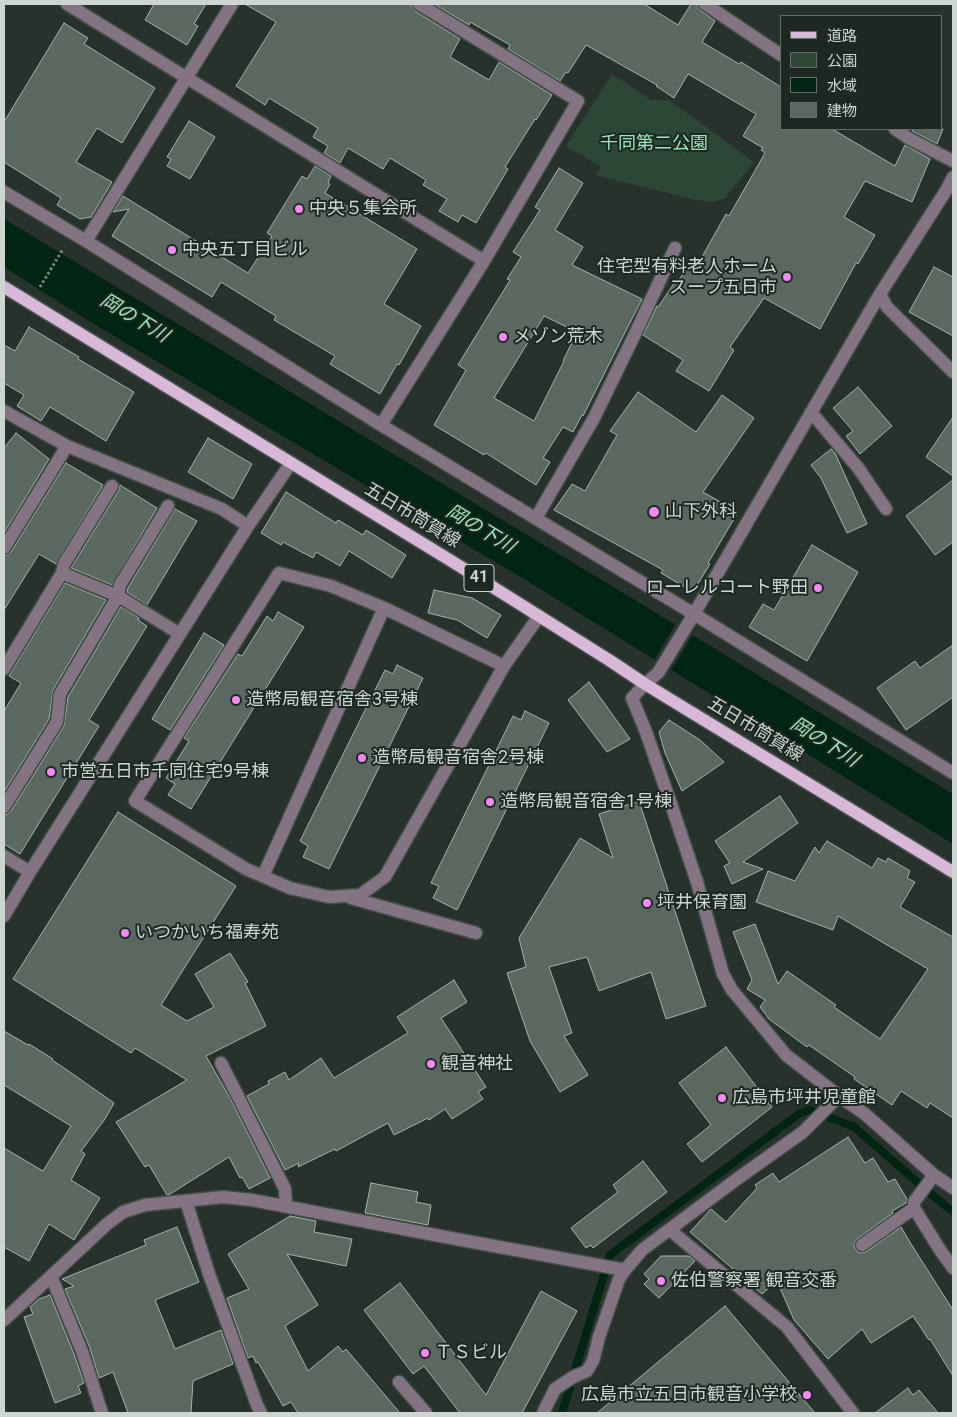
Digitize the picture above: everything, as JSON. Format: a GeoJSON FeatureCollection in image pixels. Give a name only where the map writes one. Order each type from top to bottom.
{"type":"FeatureCollection","features":[{"type":"Feature","properties":{"kind":"main road","name":"五日市筒賀線"},"geometry":{"type":"LineString","coordinates":[[4,287],[539,616],[645,684],[953,872]]}},
{"type":"Feature","properties":{"kind":"street"},"geometry":{"type":"LineString","coordinates":[[67,4],[484,261]]}},
{"type":"Feature","properties":{"kind":"street"},"geometry":{"type":"LineString","coordinates":[[86,241],[232,4]]}},
{"type":"Feature","properties":{"kind":"street"},"geometry":{"type":"LineString","coordinates":[[381,425],[484,261],[578,101],[419,4]]}},
{"type":"Feature","properties":{"kind":"street"},"geometry":{"type":"LineString","coordinates":[[710,5],[780,54]]}},
{"type":"Feature","properties":{"kind":"street"},"geometry":{"type":"LineString","coordinates":[[896,130],[953,161]]}},
{"type":"Feature","properties":{"kind":"street"},"geometry":{"type":"LineString","coordinates":[[953,177],[880,294],[658,673],[632,698],[672,807],[723,974],[732,990],[786,1055],[835,1100],[865,1114],[933,1175],[953,1188]]}},
{"type":"Feature","properties":{"kind":"street"},"geometry":{"type":"LineString","coordinates":[[4,192],[381,425],[536,518],[691,618],[953,773]]}},
{"type":"Feature","properties":{"kind":"street"},"geometry":{"type":"LineString","coordinates":[[536,518],[594,418],[675,248]]}},
{"type":"Feature","properties":{"kind":"street"},"geometry":{"type":"LineString","coordinates":[[880,294],[886,307],[953,372]]}},
{"type":"Feature","properties":{"kind":"street"},"geometry":{"type":"LineString","coordinates":[[4,410],[66,446],[222,508],[248,526]]}},
{"type":"Feature","properties":{"kind":"street"},"geometry":{"type":"LineString","coordinates":[[811,412],[859,469],[886,509]]}},
{"type":"Feature","properties":{"kind":"street"},"geometry":{"type":"LineString","coordinates":[[4,548],[66,446]]}},
{"type":"Feature","properties":{"kind":"street"},"geometry":{"type":"LineString","coordinates":[[4,916],[248,526],[291,463]]}},
{"type":"Feature","properties":{"kind":"street"},"geometry":{"type":"LineString","coordinates":[[4,669],[62,573],[64,564],[112,486]]}},
{"type":"Feature","properties":{"kind":"street"},"geometry":{"type":"LineString","coordinates":[[4,807],[57,722],[60,694],[118,596],[120,584],[168,506]]}},
{"type":"Feature","properties":{"kind":"street"},"geometry":{"type":"LineString","coordinates":[[62,573],[118,596],[180,634]]}},
{"type":"Feature","properties":{"kind":"street"},"geometry":{"type":"LineString","coordinates":[[504,666],[384,608],[331,586],[279,573],[134,801],[246,869],[290,888],[329,897],[360,895],[385,877],[504,666],[539,616]]}},
{"type":"Feature","properties":{"kind":"street"},"geometry":{"type":"LineString","coordinates":[[263,876],[384,608]]}},
{"type":"Feature","properties":{"kind":"street"},"geometry":{"type":"LineString","coordinates":[[4,856],[30,872]]}},
{"type":"Feature","properties":{"kind":"street"},"geometry":{"type":"LineString","coordinates":[[344,896],[476,933]]}},
{"type":"Feature","properties":{"kind":"street"},"geometry":{"type":"LineString","coordinates":[[221,1063],[285,1188],[286,1206]]}},
{"type":"Feature","properties":{"kind":"street"},"geometry":{"type":"LineString","coordinates":[[543,1413],[555,1389],[587,1371],[593,1361],[599,1337],[620,1279],[621,1269],[642,1250],[804,1132],[835,1100]]}},
{"type":"Feature","properties":{"kind":"street"},"geometry":{"type":"LineString","coordinates":[[862,1245],[914,1205],[933,1175]]}},
{"type":"Feature","properties":{"kind":"street"},"geometry":{"type":"LineString","coordinates":[[4,1320],[107,1224],[123,1212],[145,1205],[223,1197],[286,1206],[621,1269]]}},
{"type":"Feature","properties":{"kind":"street"},"geometry":{"type":"LineString","coordinates":[[186,1201],[209,1274],[261,1413]]}},
{"type":"Feature","properties":{"kind":"street"},"geometry":{"type":"LineString","coordinates":[[914,1205],[940,1250],[953,1268]]}},
{"type":"Feature","properties":{"kind":"street"},"geometry":{"type":"LineString","coordinates":[[670,1230],[787,1327],[853,1413]]}},
{"type":"Feature","properties":{"kind":"street"},"geometry":{"type":"LineString","coordinates":[[51,1276],[82,1351],[102,1413]]}},
{"type":"Feature","properties":{"kind":"street"},"geometry":{"type":"LineString","coordinates":[[398,1382],[426,1413]]}},
{"type":"Feature","properties":{"kind":"path"},"geometry":{"type":"LineString","coordinates":[[38,292],[63,249]]}},
{"type":"Feature","properties":{"kind":"green space","name":"千同第二公園"},"geometry":{"type":"Polygon","coordinates":[[[612,74],[651,100],[669,100],[754,162],[725,198],[713,202],[696,200],[595,175],[601,167],[566,146],[612,74]]]}},
{"type":"Feature","properties":{"kind":"water","name":"岡の下川"},"geometry":{"type":"Polygon","coordinates":[[[4,219],[953,794],[953,844],[524,579],[97,326],[4,267],[4,219]]]}},
{"type":"Feature","properties":{"kind":"pier"},"geometry":{"type":"Polygon","coordinates":[[[676,623],[694,633],[670,672],[653,662],[676,623]]]}},
{"type":"Feature","properties":{"kind":"building"},"geometry":{"type":"Polygon","coordinates":[[[154,4],[206,4],[194,24],[198,26],[187,45],[145,20],[154,4]]]}},
{"type":"Feature","properties":{"kind":"building"},"geometry":{"type":"Polygon","coordinates":[[[245,4],[411,4],[415,11],[460,39],[450,57],[489,80],[499,62],[552,95],[505,167],[508,169],[476,223],[462,215],[458,222],[439,211],[447,199],[423,185],[426,180],[390,158],[383,169],[348,148],[340,163],[324,153],[328,146],[313,137],[318,128],[269,98],[265,105],[236,86],[276,22],[245,4]]]}},
{"type":"Feature","properties":{"kind":"building"},"geometry":{"type":"Polygon","coordinates":[[[434,4],[644,4],[678,25],[691,4],[697,4],[700,10],[715,21],[702,42],[739,64],[741,62],[780,86],[780,130],[834,130],[895,166],[905,145],[930,159],[912,202],[865,181],[844,217],[875,235],[858,264],[856,263],[820,329],[764,298],[730,347],[734,350],[709,391],[676,371],[683,360],[643,335],[657,306],[677,279],[679,280],[692,260],[698,264],[726,214],[729,216],[765,153],[761,150],[763,148],[743,136],[756,114],[688,74],[674,98],[657,85],[586,45],[568,73],[566,72],[560,81],[508,49],[510,45],[470,22],[469,25],[434,4]]]}},
{"type":"Feature","properties":{"kind":"building"},"geometry":{"type":"Polygon","coordinates":[[[64,23],[88,38],[84,44],[155,88],[122,143],[97,128],[76,162],[112,182],[91,217],[80,219],[57,205],[61,198],[4,162],[4,122],[64,23]]]}},
{"type":"Feature","properties":{"kind":"building"},"geometry":{"type":"Polygon","coordinates":[[[189,121],[215,137],[190,179],[167,166],[171,159],[167,157],[189,121]]]}},
{"type":"Feature","properties":{"kind":"building"},"geometry":{"type":"Polygon","coordinates":[[[943,129],[937,144],[912,131],[942,130],[943,129]]]}},
{"type":"Feature","properties":{"kind":"building"},"geometry":{"type":"Polygon","coordinates":[[[315,166],[331,176],[328,183],[330,184],[325,193],[417,249],[384,304],[421,326],[380,394],[330,364],[335,356],[274,320],[276,316],[221,282],[212,297],[112,236],[129,209],[113,212],[123,196],[248,273],[272,236],[267,233],[302,176],[307,179],[315,166]]]}},
{"type":"Feature","properties":{"kind":"building"},"geometry":{"type":"Polygon","coordinates":[[[559,168],[583,183],[555,230],[583,247],[572,265],[642,299],[583,416],[573,432],[563,427],[543,458],[550,462],[536,485],[486,453],[484,455],[434,425],[466,370],[458,365],[510,280],[507,279],[521,257],[513,252],[540,210],[535,207],[559,168]],[[544,316],[494,398],[534,421],[577,332],[544,316]]]}},
{"type":"Feature","properties":{"kind":"building"},"geometry":{"type":"Polygon","coordinates":[[[934,267],[953,277],[953,336],[909,312],[934,267]]]}},
{"type":"Feature","properties":{"kind":"building"},"geometry":{"type":"Polygon","coordinates":[[[29,327],[134,392],[106,441],[50,407],[41,421],[17,406],[24,395],[4,383],[4,345],[15,351],[29,327]]]}},
{"type":"Feature","properties":{"kind":"building"},"geometry":{"type":"Polygon","coordinates":[[[858,387],[892,426],[860,454],[846,436],[853,431],[833,408],[858,387]]]}},
{"type":"Feature","properties":{"kind":"building"},"geometry":{"type":"Polygon","coordinates":[[[638,392],[696,432],[722,395],[754,418],[703,492],[738,512],[693,592],[661,573],[663,570],[554,510],[572,484],[585,491],[617,435],[610,431],[638,392]]]}},
{"type":"Feature","properties":{"kind":"building"},"geometry":{"type":"Polygon","coordinates":[[[953,417],[953,476],[926,457],[953,417]]]}},
{"type":"Feature","properties":{"kind":"building"},"geometry":{"type":"Polygon","coordinates":[[[16,433],[49,459],[4,533],[4,448],[16,433]]]}},
{"type":"Feature","properties":{"kind":"building"},"geometry":{"type":"Polygon","coordinates":[[[208,438],[252,464],[233,499],[188,472],[208,438]]]}},
{"type":"Feature","properties":{"kind":"building"},"geometry":{"type":"Polygon","coordinates":[[[831,449],[835,453],[867,524],[847,533],[821,478],[811,465],[831,449]]]}},
{"type":"Feature","properties":{"kind":"building"},"geometry":{"type":"Polygon","coordinates":[[[66,463],[103,485],[56,564],[39,554],[4,610],[4,556],[11,552],[66,463]]]}},
{"type":"Feature","properties":{"kind":"building"},"geometry":{"type":"Polygon","coordinates":[[[953,480],[953,542],[935,555],[906,516],[953,480]]]}},
{"type":"Feature","properties":{"kind":"building"},"geometry":{"type":"Polygon","coordinates":[[[120,485],[157,508],[112,585],[71,568],[119,490],[120,485]]]}},
{"type":"Feature","properties":{"kind":"building"},"geometry":{"type":"Polygon","coordinates":[[[286,492],[336,523],[338,520],[363,535],[366,530],[406,555],[392,578],[349,551],[340,566],[316,552],[313,558],[283,542],[281,545],[261,533],[286,492]]]}},
{"type":"Feature","properties":{"kind":"building"},"geometry":{"type":"Polygon","coordinates":[[[175,509],[197,521],[147,605],[127,592],[128,588],[175,509]]]}},
{"type":"Feature","properties":{"kind":"building","name":"ローレルコート野田"},"geometry":{"type":"Polygon","coordinates":[[[812,545],[858,572],[807,661],[749,627],[763,604],[774,610],[812,545]]]}},
{"type":"Feature","properties":{"kind":"building"},"geometry":{"type":"Polygon","coordinates":[[[65,583],[106,600],[53,690],[49,719],[4,792],[4,711],[21,683],[9,676],[65,583]]]}},
{"type":"Feature","properties":{"kind":"building"},"geometry":{"type":"Polygon","coordinates":[[[434,590],[472,598],[501,615],[487,638],[457,620],[428,613],[434,590]]]}},
{"type":"Feature","properties":{"kind":"building"},"geometry":{"type":"Polygon","coordinates":[[[121,607],[139,618],[138,620],[147,626],[89,720],[99,726],[20,854],[4,844],[4,815],[11,811],[64,726],[68,697],[121,607]]]}},
{"type":"Feature","properties":{"kind":"building","name":"造幣局観音宿舎3号棟"},"geometry":{"type":"Polygon","coordinates":[[[278,612],[304,627],[191,809],[168,795],[175,784],[166,778],[189,741],[184,738],[238,654],[242,656],[267,616],[273,621],[278,612]]]}},
{"type":"Feature","properties":{"kind":"building"},"geometry":{"type":"Polygon","coordinates":[[[204,633],[224,645],[170,730],[152,719],[204,633]]]}},
{"type":"Feature","properties":{"kind":"building"},"geometry":{"type":"Polygon","coordinates":[[[953,645],[953,697],[906,730],[877,688],[915,661],[920,668],[953,645]]]}},
{"type":"Feature","properties":{"kind":"building","name":"造幣局観音宿舎2号棟"},"geometry":{"type":"Polygon","coordinates":[[[397,665],[423,678],[329,869],[303,857],[308,846],[300,841],[385,670],[393,674],[397,665]]]}},
{"type":"Feature","properties":{"kind":"building"},"geometry":{"type":"Polygon","coordinates":[[[589,682],[630,739],[607,752],[568,700],[589,682]]]}},
{"type":"Feature","properties":{"kind":"building","name":"造幣局観音宿舎1号棟"},"geometry":{"type":"Polygon","coordinates":[[[525,711],[549,723],[457,910],[433,898],[439,886],[431,883],[513,716],[521,720],[525,711]]]}},
{"type":"Feature","properties":{"kind":"building"},"geometry":{"type":"Polygon","coordinates":[[[669,720],[700,740],[724,762],[682,791],[665,753],[659,732],[669,720]]]}},
{"type":"Feature","properties":{"kind":"building"},"geometry":{"type":"Polygon","coordinates":[[[780,796],[798,823],[743,862],[763,869],[732,884],[724,866],[730,863],[715,841],[780,796]]]}},
{"type":"Feature","properties":{"kind":"building"},"geometry":{"type":"Polygon","coordinates":[[[639,801],[706,1006],[666,1019],[651,972],[599,991],[587,957],[549,967],[572,1033],[564,1036],[588,1075],[560,1092],[530,1041],[507,973],[526,967],[519,938],[580,838],[613,858],[599,814],[639,801]]]}},
{"type":"Feature","properties":{"kind":"building","name":"いつかいち福寿苑"},"geometry":{"type":"Polygon","coordinates":[[[118,812],[236,886],[161,1005],[187,1021],[214,1007],[195,974],[230,953],[248,982],[245,983],[266,1026],[206,1056],[230,1098],[270,1178],[249,1189],[242,1177],[240,1178],[229,1157],[167,1195],[149,1165],[145,1167],[116,1122],[187,1080],[135,1048],[131,1053],[13,979],[118,812]]]}},
{"type":"Feature","properties":{"kind":"building"},"geometry":{"type":"Polygon","coordinates":[[[827,841],[872,868],[878,858],[886,862],[888,858],[910,871],[907,878],[915,882],[900,907],[953,937],[953,1118],[930,1103],[927,1108],[901,1091],[892,1105],[854,1079],[855,1077],[809,1045],[807,1047],[769,1019],[760,1007],[765,1000],[747,989],[752,980],[733,932],[755,924],[778,984],[787,971],[880,1039],[928,969],[838,916],[833,930],[756,902],[768,871],[795,881],[815,847],[819,853],[827,841]]]}},
{"type":"Feature","properties":{"kind":"building"},"geometry":{"type":"Polygon","coordinates":[[[454,980],[467,1002],[441,1018],[486,1087],[478,1092],[483,1099],[452,1119],[445,1109],[429,1120],[428,1118],[394,1135],[388,1123],[336,1151],[335,1149],[298,1167],[299,1163],[285,1170],[247,1096],[269,1084],[268,1081],[285,1072],[289,1080],[321,1058],[334,1078],[408,1033],[397,1017],[454,980]]]}},
{"type":"Feature","properties":{"kind":"building"},"geometry":{"type":"Polygon","coordinates":[[[4,1031],[53,1059],[114,1103],[105,1119],[81,1151],[85,1154],[71,1180],[100,1198],[74,1240],[49,1224],[29,1261],[4,1247],[4,1148],[43,1171],[71,1126],[4,1085],[4,1031]]]}},
{"type":"Feature","properties":{"kind":"building"},"geometry":{"type":"Polygon","coordinates":[[[726,1047],[772,1107],[702,1162],[687,1144],[711,1125],[679,1083],[726,1047]]]}},
{"type":"Feature","properties":{"kind":"building"},"geometry":{"type":"Polygon","coordinates":[[[848,1137],[865,1163],[873,1158],[888,1182],[895,1179],[907,1199],[906,1203],[892,1211],[893,1213],[857,1239],[854,1245],[855,1249],[859,1253],[866,1252],[901,1227],[953,1310],[953,1376],[913,1316],[871,1343],[862,1329],[828,1359],[794,1320],[777,1281],[762,1294],[690,1232],[711,1209],[726,1222],[757,1188],[755,1185],[773,1173],[779,1182],[848,1137]]]}},
{"type":"Feature","properties":{"kind":"building"},"geometry":{"type":"Polygon","coordinates":[[[643,1161],[667,1192],[593,1248],[591,1245],[586,1248],[571,1228],[618,1192],[613,1185],[643,1161]]]}},
{"type":"Feature","properties":{"kind":"building"},"geometry":{"type":"Polygon","coordinates":[[[371,1183],[418,1192],[416,1202],[431,1205],[428,1225],[365,1213],[371,1183]]]}},
{"type":"Feature","properties":{"kind":"building"},"geometry":{"type":"Polygon","coordinates":[[[290,1216],[316,1221],[314,1232],[352,1239],[346,1266],[287,1254],[318,1305],[285,1326],[308,1371],[338,1346],[343,1352],[346,1349],[400,1413],[298,1413],[291,1402],[283,1406],[258,1362],[256,1363],[253,1356],[248,1358],[227,1298],[249,1289],[228,1254],[290,1216]]]}},
{"type":"Feature","properties":{"kind":"building"},"geometry":{"type":"Polygon","coordinates":[[[177,1227],[199,1282],[155,1300],[175,1349],[221,1330],[233,1364],[193,1381],[191,1413],[128,1413],[113,1372],[99,1378],[90,1348],[65,1289],[74,1286],[62,1279],[146,1245],[144,1240],[177,1227]]]}},
{"type":"Feature","properties":{"kind":"building"},"geometry":{"type":"Polygon","coordinates":[[[661,1256],[689,1256],[695,1261],[659,1298],[644,1284],[649,1279],[644,1274],[661,1256]]]}},
{"type":"Feature","properties":{"kind":"building"},"geometry":{"type":"Polygon","coordinates":[[[400,1283],[486,1395],[541,1291],[577,1311],[522,1413],[460,1413],[424,1366],[413,1374],[364,1310],[400,1283]]]}},
{"type":"Feature","properties":{"kind":"building"},"geometry":{"type":"Polygon","coordinates":[[[50,1295],[84,1383],[78,1386],[81,1393],[55,1403],[24,1317],[33,1314],[30,1307],[39,1299],[50,1295]]]}},
{"type":"Feature","properties":{"kind":"building"},"geometry":{"type":"Polygon","coordinates":[[[725,1306],[815,1413],[597,1413],[725,1306]]]}},
{"type":"Feature","properties":{"kind":"building"},"geometry":{"type":"Polygon","coordinates":[[[908,1388],[913,1395],[919,1390],[938,1413],[875,1413],[908,1388]]]}},
{"type":"Feature","properties":{"kind":"waterway"},"geometry":{"type":"LineString","coordinates":[[562,1413],[610,1255],[800,1113],[810,1110],[854,1127],[953,1212]]}},
{"type":"Feature","properties":{"kind":"place","name":"中央５集会所"},"geometry":{"type":"Point","coordinates":[299,209]}},
{"type":"Feature","properties":{"kind":"place","name":"中央五丁目ビル"},"geometry":{"type":"Point","coordinates":[172,250]}},
{"type":"Feature","properties":{"kind":"place","name":"住宅型有料老人ホーム スープ五日市"},"geometry":{"type":"Point","coordinates":[787,277]}},
{"type":"Feature","properties":{"kind":"place","name":"メゾン荒木"},"geometry":{"type":"Point","coordinates":[503,337]}},
{"type":"Feature","properties":{"kind":"place","name":"山下外科"},"geometry":{"type":"Point","coordinates":[654,512]}},
{"type":"Feature","properties":{"kind":"place","name":"ローレルコート野田"},"geometry":{"type":"Point","coordinates":[818,588]}},
{"type":"Feature","properties":{"kind":"place","name":"造幣局観音宿舎3号棟"},"geometry":{"type":"Point","coordinates":[236,700]}},
{"type":"Feature","properties":{"kind":"place","name":"造幣局観音宿舎2号棟"},"geometry":{"type":"Point","coordinates":[362,758]}},
{"type":"Feature","properties":{"kind":"place","name":"市営五日市千同住宅9号棟"},"geometry":{"type":"Point","coordinates":[51,772]}},
{"type":"Feature","properties":{"kind":"place","name":"造幣局観音宿舎1号棟"},"geometry":{"type":"Point","coordinates":[490,802]}},
{"type":"Feature","properties":{"kind":"place","name":"坪井保育園"},"geometry":{"type":"Point","coordinates":[647,903]}},
{"type":"Feature","properties":{"kind":"place","name":"いつかいち福寿苑"},"geometry":{"type":"Point","coordinates":[125,933]}},
{"type":"Feature","properties":{"kind":"place","name":"観音神社"},"geometry":{"type":"Point","coordinates":[431,1064]}},
{"type":"Feature","properties":{"kind":"place","name":"広島市坪井児童館"},"geometry":{"type":"Point","coordinates":[722,1098]}},
{"type":"Feature","properties":{"kind":"place","name":"佐伯警察署 観音交番"},"geometry":{"type":"Point","coordinates":[661,1281]}},
{"type":"Feature","properties":{"kind":"place","name":"ＴＳビル"},"geometry":{"type":"Point","coordinates":[425,1353]}},
{"type":"Feature","properties":{"kind":"place","name":"広島市立五日市観音小学校"},"geometry":{"type":"Point","coordinates":[807,1395]}}]}
